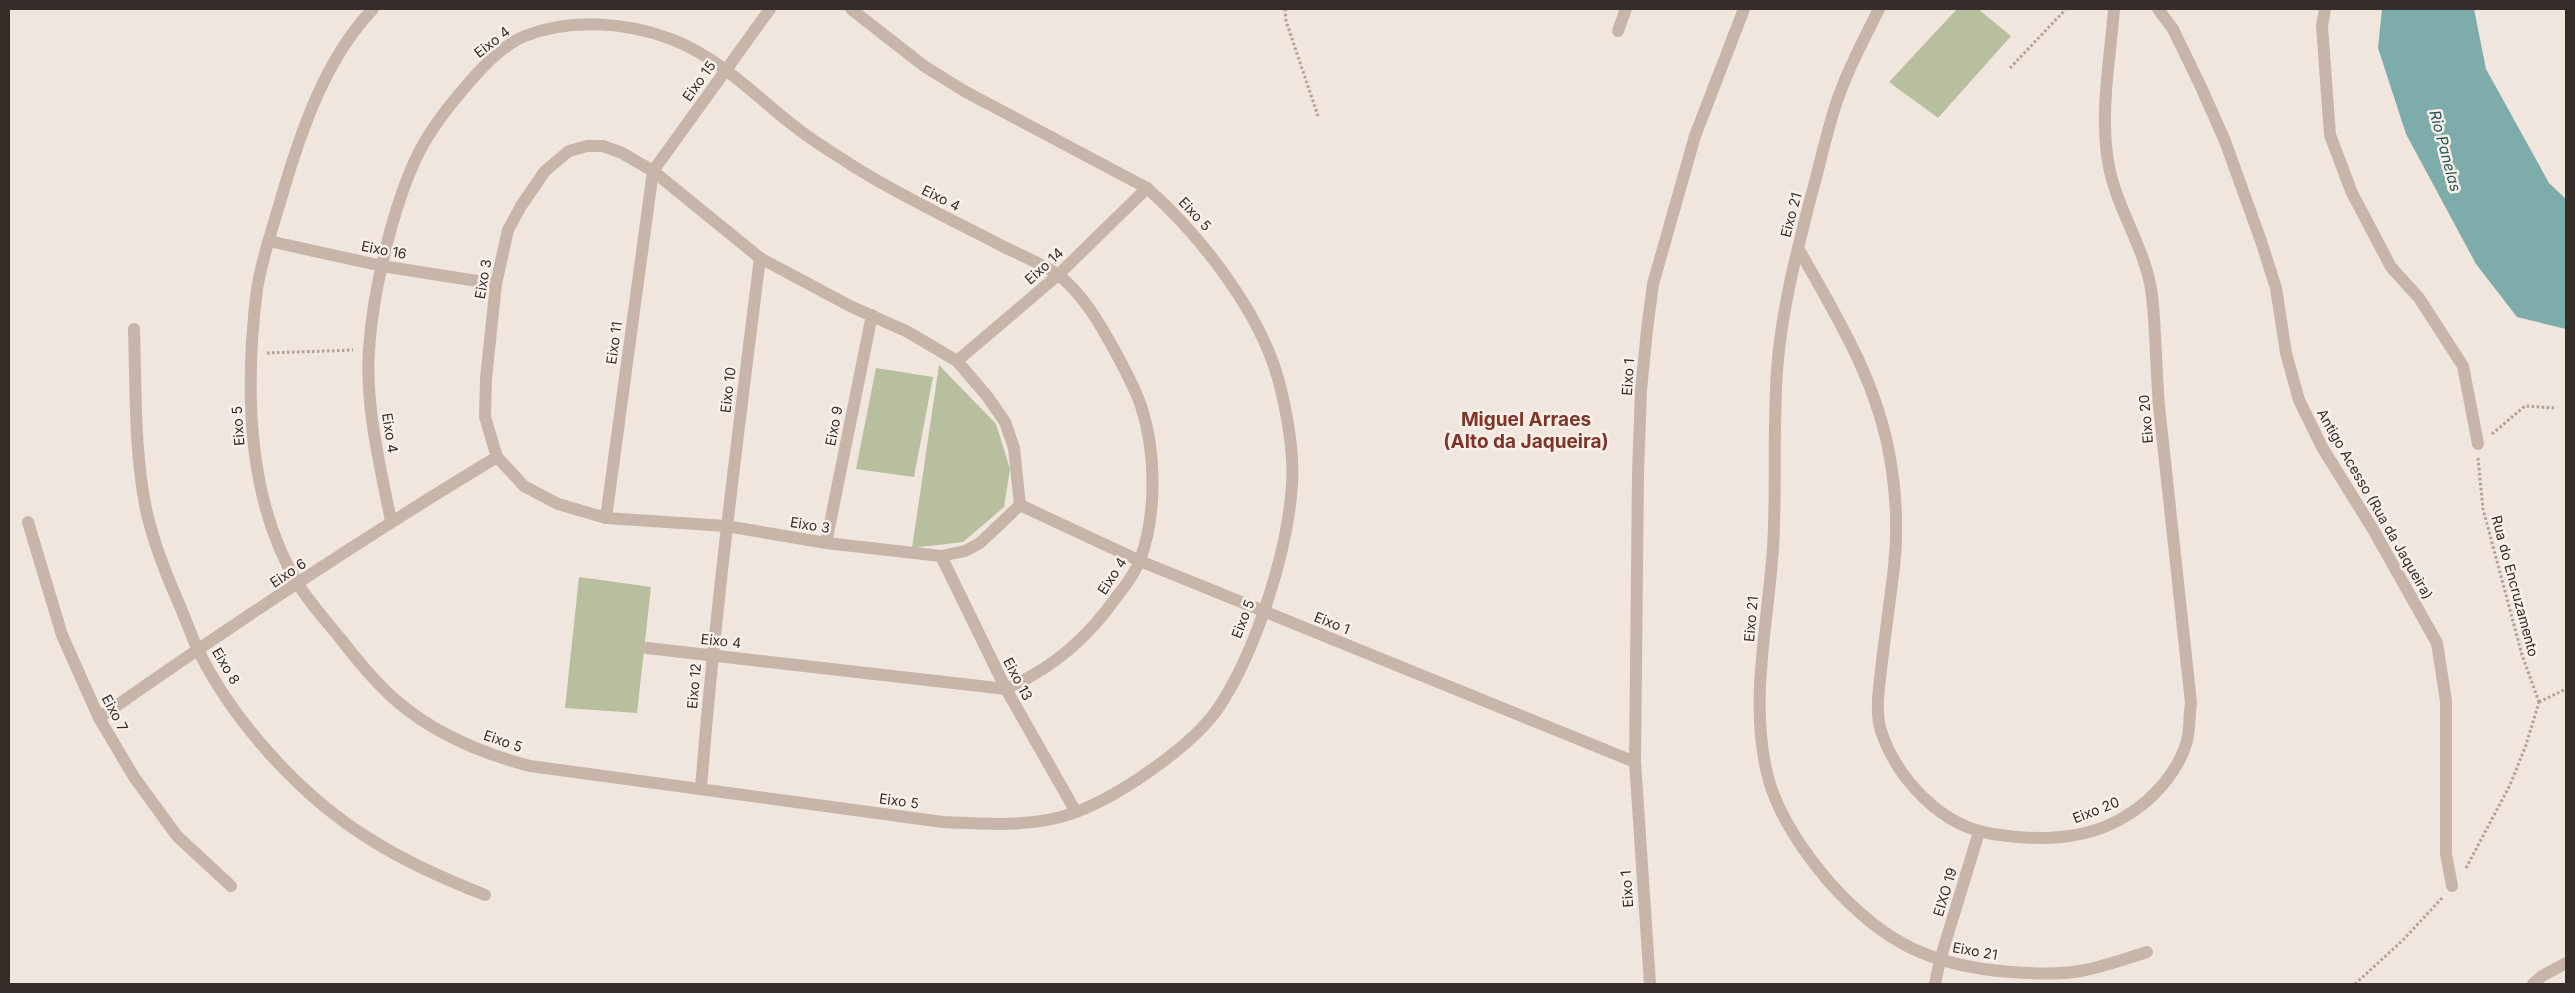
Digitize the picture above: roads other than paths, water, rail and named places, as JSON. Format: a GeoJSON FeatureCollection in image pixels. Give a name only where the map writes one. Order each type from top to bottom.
{"type":"FeatureCollection","features":[{"type":"Feature","properties":{"kind":"street","name":"Eixo 5"},"geometry":{"type":"LineString","coordinates":[[373,9],[344,43],[315,100],[295,149],[258,288],[253,354],[251,424],[256,464],[278,544],[298,584],[351,652],[398,703],[454,738],[489,754],[530,766],[943,822],[989,824],[1046,820],[1076,812],[1130,784],[1159,764],[1194,734],[1218,708],[1240,667],[1264,611],[1285,533],[1292,484],[1292,449],[1280,384],[1266,346],[1228,281],[1202,244],[1173,211],[1148,188],[966,92],[887,40],[851,9]]}},
{"type":"Feature","properties":{"kind":"street","name":"Eixo 15"},"geometry":{"type":"LineString","coordinates":[[653,171],[770,9]]}},
{"type":"Feature","properties":{"kind":"street"},"geometry":{"type":"LineString","coordinates":[[1618,31],[1626,9]]}},
{"type":"Feature","properties":{"kind":"street","name":"Eixo 1"},"geometry":{"type":"LineString","coordinates":[[1650,984],[1634,762],[1641,390],[1653,284],[1695,136],[1744,9]]}},
{"type":"Feature","properties":{"kind":"street","name":"Eixo 21"},"geometry":{"type":"LineString","coordinates":[[1879,9],[1856,54],[1836,106],[1798,248],[1786,305],[1778,360],[1773,548],[1760,706],[1770,781],[1783,814],[1798,841],[1816,867],[1864,919],[1892,939],[1913,950],[1940,960],[1974,969],[2049,975],[2080,971],[2147,952]]}},
{"type":"Feature","properties":{"kind":"street","name":"Eixo 20"},"geometry":{"type":"LineString","coordinates":[[1798,248],[1842,327],[1871,385],[1884,424],[1891,461],[1895,500],[1894,564],[1887,608],[1878,696],[1880,730],[1898,765],[1933,807],[1952,821],[1979,832],[2024,839],[2059,838],[2087,833],[2124,818],[2147,802],[2161,787],[2178,763],[2187,740],[2191,703],[2159,402],[2152,294],[2145,265],[2116,193],[2109,167],[2106,144],[2105,96],[2114,9]]}},
{"type":"Feature","properties":{"kind":"street","name":"Antigo Acesso (Rua da Jaqueira)"},"geometry":{"type":"LineString","coordinates":[[2158,9],[2173,29],[2201,87],[2225,141],[2255,224],[2276,288],[2286,353],[2299,400],[2322,447],[2374,531],[2438,643],[2446,701],[2446,854],[2452,886]]}},
{"type":"Feature","properties":{"kind":"street"},"geometry":{"type":"LineString","coordinates":[[2325,9],[2322,26],[2330,135],[2352,193],[2391,268],[2420,298],[2463,366],[2478,444]]}},
{"type":"Feature","properties":{"kind":"street","name":"Eixo 4"},"geometry":{"type":"LineString","coordinates":[[391,521],[373,425],[369,390],[369,349],[382,266],[405,184],[426,140],[458,94],[480,70],[500,51],[522,37],[564,26],[591,24],[616,26],[670,38],[726,69],[798,129],[867,175],[910,200],[1058,275],[1079,296],[1103,329],[1140,402],[1148,430],[1152,499],[1140,561],[1106,612],[1083,638],[1058,660],[1036,675],[1006,689],[647,648]]}},
{"type":"Feature","properties":{"kind":"street","name":"Eixo 3"},"geometry":{"type":"LineString","coordinates":[[587,146],[603,146],[622,153],[653,171],[760,258],[850,306],[908,332],[957,361],[987,396],[1005,422],[1014,448],[1020,505],[980,543],[965,551],[941,556],[826,543],[726,526],[606,518],[558,504],[539,496],[524,486],[497,458],[485,418],[484,396],[496,284],[508,230],[545,171],[569,151],[587,146]]}},
{"type":"Feature","properties":{"kind":"street","name":"Eixo 11"},"geometry":{"type":"LineString","coordinates":[[606,518],[653,171]]}},
{"type":"Feature","properties":{"kind":"street","name":"Eixo 14"},"geometry":{"type":"LineString","coordinates":[[957,361],[1058,275],[1148,188]]}},
{"type":"Feature","properties":{"kind":"street","name":"Eixo 16"},"geometry":{"type":"LineString","coordinates":[[269,241],[382,266],[496,284]]}},
{"type":"Feature","properties":{"kind":"street","name":"Eixo 10"},"geometry":{"type":"LineString","coordinates":[[726,526],[760,258]]}},
{"type":"Feature","properties":{"kind":"street","name":"Eixo 9"},"geometry":{"type":"LineString","coordinates":[[826,543],[872,315]]}},
{"type":"Feature","properties":{"kind":"street","name":"Eixo 8"},"geometry":{"type":"LineString","coordinates":[[134,329],[138,443],[147,514],[165,571],[198,649],[226,696],[267,751],[318,801],[372,841],[441,877],[485,894]]}},
{"type":"Feature","properties":{"kind":"street","name":"Eixo 6"},"geometry":{"type":"LineString","coordinates":[[99,718],[198,649],[391,521],[497,458]]}},
{"type":"Feature","properties":{"kind":"street","name":"Eixo 1"},"geometry":{"type":"LineString","coordinates":[[1020,505],[1140,561],[1634,762]]}},
{"type":"Feature","properties":{"kind":"street","name":"Eixo 7"},"geometry":{"type":"LineString","coordinates":[[28,522],[62,635],[99,718],[134,777],[177,836],[231,886]]}},
{"type":"Feature","properties":{"kind":"street","name":"Eixo 12"},"geometry":{"type":"LineString","coordinates":[[701,788],[711,655],[726,526]]}},
{"type":"Feature","properties":{"kind":"street","name":"Eixo 13"},"geometry":{"type":"LineString","coordinates":[[941,556],[1006,689],[1076,812]]}},
{"type":"Feature","properties":{"kind":"street","name":"EIXO 19"},"geometry":{"type":"LineString","coordinates":[[1935,984],[1940,960],[1979,832]]}},
{"type":"Feature","properties":{"kind":"street"},"geometry":{"type":"LineString","coordinates":[[2533,984],[2542,976],[2566,963]]}},
{"type":"Feature","properties":{"kind":"water","name":"Rio Panelas"},"geometry":{"type":"Polygon","coordinates":[[[2382,9],[2474,9],[2486,69],[2549,183],[2566,199],[2566,329],[2517,317],[2476,264],[2406,134],[2378,48],[2382,9]]]}},
{"type":"Feature","properties":{"kind":"district","name":"Miguel Arraes (Alto da Jaqueira)"},"geometry":{"type":"Point","coordinates":[1526,430]}}]}
